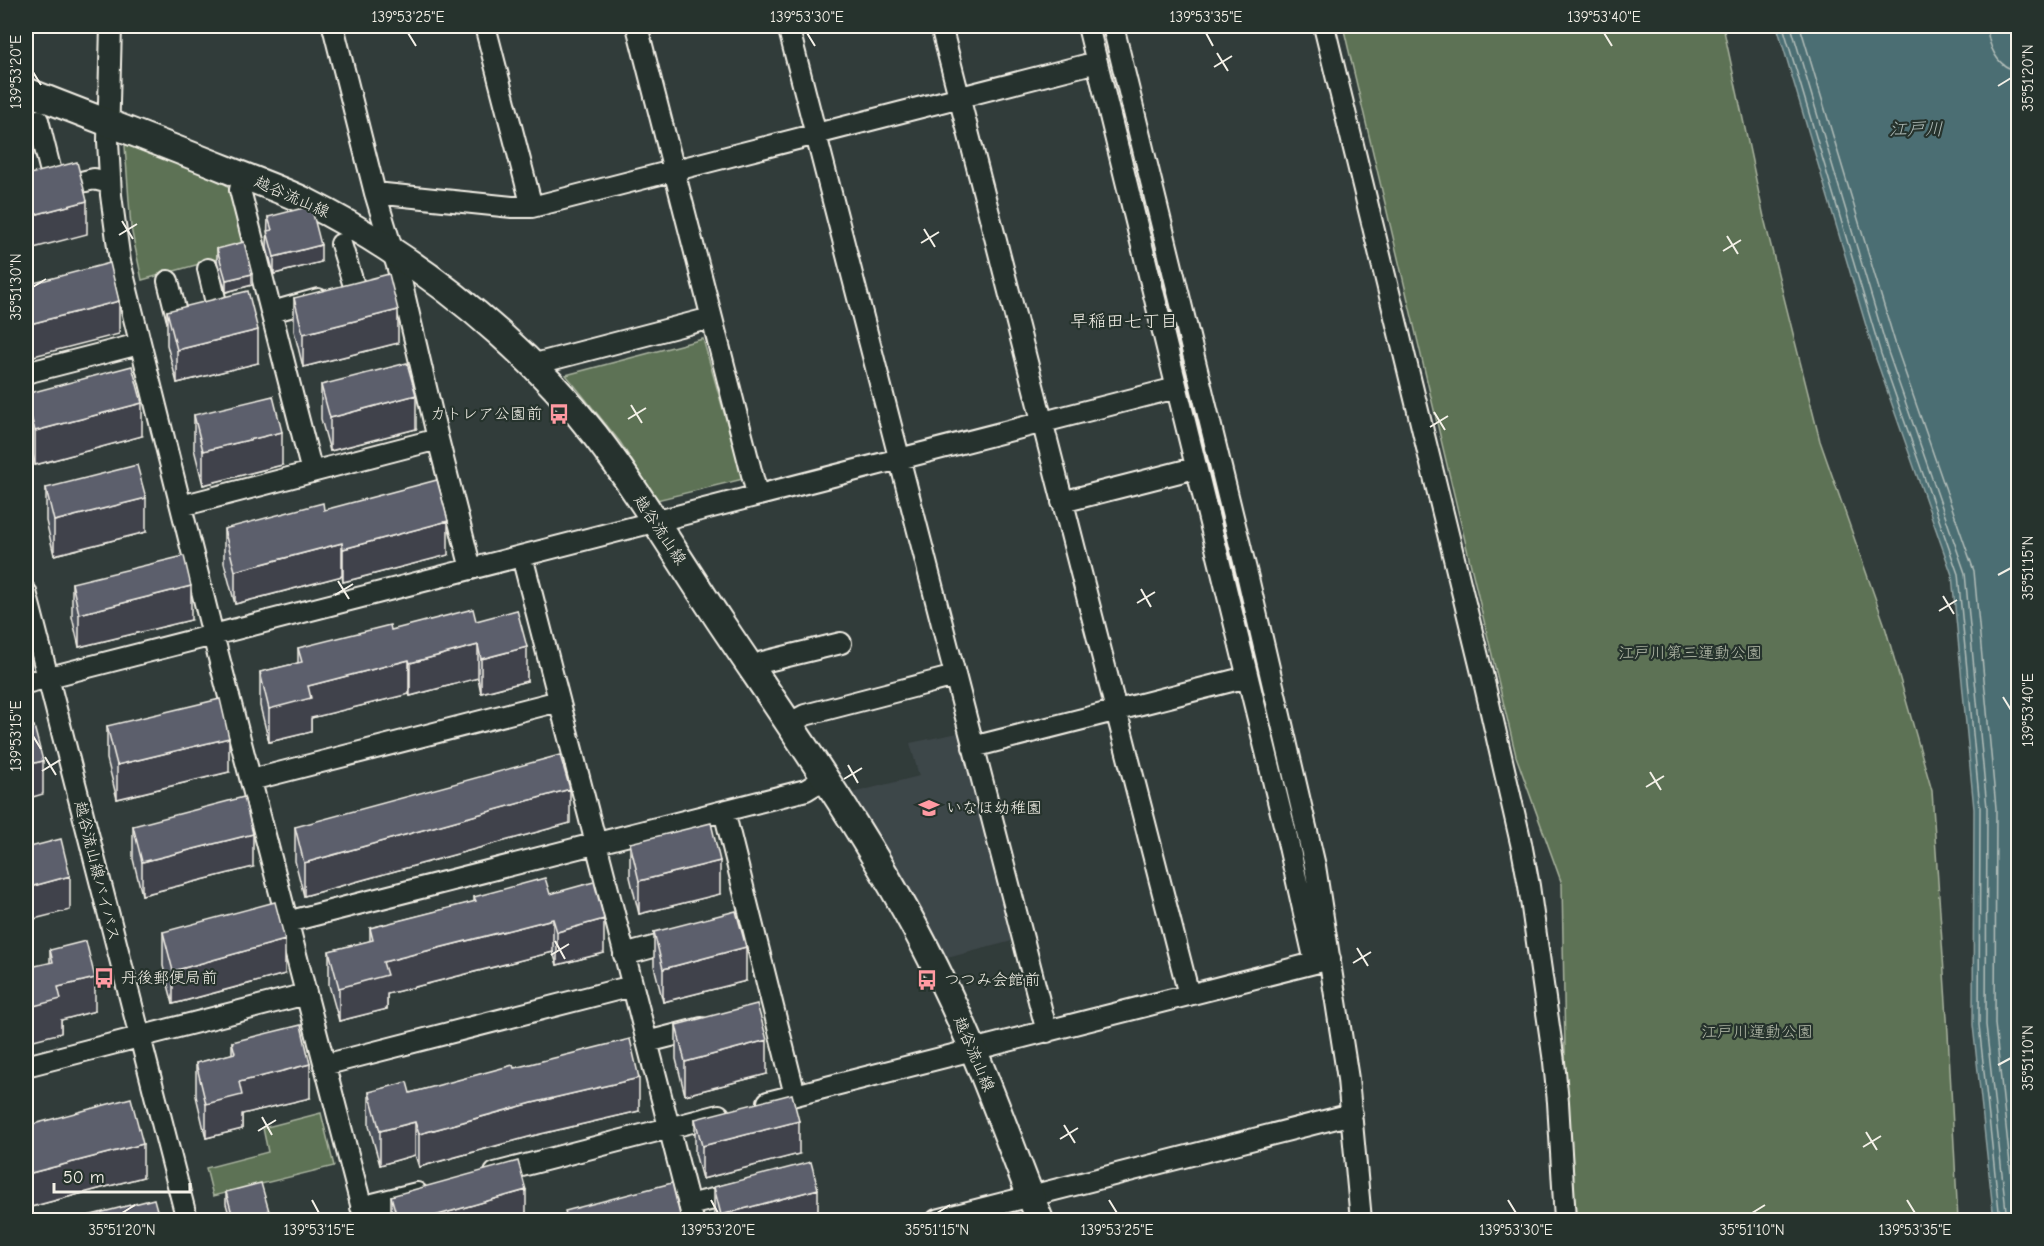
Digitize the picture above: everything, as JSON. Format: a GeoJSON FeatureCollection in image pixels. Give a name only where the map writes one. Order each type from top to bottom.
{"type":"FeatureCollection","features":[{"type":"Feature","properties":{"kind":"main road","name":"越谷流山線"},"geometry":{"type":"LineString","coordinates":[[26,91],[243,176],[304,201],[346,222],[392,251],[465,304],[531,365],[592,432],[789,724],[907,914],[943,983],[974,1050],[1040,1221]]}},
{"type":"Feature","properties":{"kind":"street"},"geometry":{"type":"LineString","coordinates":[[111,26],[108,123],[110,183],[120,262],[213,635],[363,1214],[430,1190]]}},
{"type":"Feature","properties":{"kind":"street"},"geometry":{"type":"LineString","coordinates":[[333,26],[375,193],[399,272],[471,568]]}},
{"type":"Feature","properties":{"kind":"street"},"geometry":{"type":"LineString","coordinates":[[485,26],[532,207]]}},
{"type":"Feature","properties":{"kind":"street"},"geometry":{"type":"LineString","coordinates":[[638,26],[711,318],[758,494]]}},
{"type":"Feature","properties":{"kind":"street"},"geometry":{"type":"LineString","coordinates":[[788,26],[1047,1032]]}},
{"type":"Feature","properties":{"kind":"street"},"geometry":{"type":"LineString","coordinates":[[1088,26],[1286,833],[1322,961],[1352,1114],[1361,1221]]}},
{"type":"Feature","properties":{"kind":"street"},"geometry":{"type":"LineString","coordinates":[[1113,26],[1315,866],[1322,961]]}},
{"type":"Feature","properties":{"kind":"street"},"geometry":{"type":"LineString","coordinates":[[1324,26],[1482,673],[1521,843],[1555,1072],[1565,1221]]}},
{"type":"Feature","properties":{"kind":"street"},"geometry":{"type":"LineString","coordinates":[[946,27],[959,98],[1190,995]]}},
{"type":"Feature","properties":{"kind":"street"},"geometry":{"type":"LineString","coordinates":[[375,193],[532,207],[1097,62]]}},
{"type":"Feature","properties":{"kind":"street"},"geometry":{"type":"LineString","coordinates":[[38,120],[55,188]]}},
{"type":"Feature","properties":{"kind":"street"},"geometry":{"type":"LineString","coordinates":[[243,176],[240,190],[312,471]]}},
{"type":"Feature","properties":{"kind":"street"},"geometry":{"type":"LineString","coordinates":[[26,195],[94,179],[110,183]]}},
{"type":"Feature","properties":{"kind":"street"},"geometry":{"type":"LineString","coordinates":[[168,281],[171,318],[242,301],[269,303],[363,287],[341,244]]}},
{"type":"Feature","properties":{"kind":"street"},"geometry":{"type":"LineString","coordinates":[[208,269],[218,307]]}},
{"type":"Feature","properties":{"kind":"street"},"geometry":{"type":"LineString","coordinates":[[531,365],[711,318]]}},
{"type":"Feature","properties":{"kind":"street"},"geometry":{"type":"LineString","coordinates":[[26,373],[139,344]]}},
{"type":"Feature","properties":{"kind":"street"},"geometry":{"type":"LineString","coordinates":[[26,683],[758,494],[802,492],[899,459],[1176,388]]}},
{"type":"Feature","properties":{"kind":"street"},"geometry":{"type":"LineString","coordinates":[[181,506],[438,439]]}},
{"type":"Feature","properties":{"kind":"street"},"geometry":{"type":"LineString","coordinates":[[1062,502],[1195,468]]}},
{"type":"Feature","properties":{"kind":"street"},"geometry":{"type":"LineString","coordinates":[[522,556],[689,1205]]}},
{"type":"Feature","properties":{"kind":"street","name":"越谷流山線バイパス"},"geometry":{"type":"LineString","coordinates":[[26,592],[187,1221]]}},
{"type":"Feature","properties":{"kind":"street"},"geometry":{"type":"LineString","coordinates":[[752,669],[763,662],[841,643]]}},
{"type":"Feature","properties":{"kind":"street"},"geometry":{"type":"LineString","coordinates":[[789,724],[805,714],[955,676]]}},
{"type":"Feature","properties":{"kind":"street"},"geometry":{"type":"LineString","coordinates":[[973,747],[1247,677]]}},
{"type":"Feature","properties":{"kind":"street"},"geometry":{"type":"LineString","coordinates":[[251,780],[559,701]]}},
{"type":"Feature","properties":{"kind":"street"},"geometry":{"type":"LineString","coordinates":[[287,922],[806,790],[824,779]]}},
{"type":"Feature","properties":{"kind":"street"},"geometry":{"type":"LineString","coordinates":[[724,811],[795,1095]]}},
{"type":"Feature","properties":{"kind":"street"},"geometry":{"type":"LineString","coordinates":[[730,926],[751,921]]}},
{"type":"Feature","properties":{"kind":"street"},"geometry":{"type":"LineString","coordinates":[[624,955],[698,935]]}},
{"type":"Feature","properties":{"kind":"street"},"geometry":{"type":"LineString","coordinates":[[475,1178],[1322,961]]}},
{"type":"Feature","properties":{"kind":"street"},"geometry":{"type":"LineString","coordinates":[[324,1065],[632,986]]}},
{"type":"Feature","properties":{"kind":"street"},"geometry":{"type":"LineString","coordinates":[[26,1066],[306,994]]}},
{"type":"Feature","properties":{"kind":"street"},"geometry":{"type":"LineString","coordinates":[[751,1015],[774,1009]]}},
{"type":"Feature","properties":{"kind":"street"},"geometry":{"type":"LineString","coordinates":[[647,1042],[716,1024]]}},
{"type":"Feature","properties":{"kind":"street"},"geometry":{"type":"LineString","coordinates":[[937,1221],[1352,1114]]}},
{"type":"Feature","properties":{"kind":"street"},"geometry":{"type":"LineString","coordinates":[[662,1196],[689,1205],[753,1189]]}},
{"type":"Feature","properties":{"kind":"shaded area"},"geometry":{"type":"Polygon","coordinates":[[[963,732],[1016,940],[947,958],[879,839],[848,794],[919,776],[910,743],[963,732]]]}},
{"type":"Feature","properties":{"kind":"green space","name":"江戸川第三運動公園"},"geometry":{"type":"Polygon","coordinates":[[[1343,26],[1723,26],[1765,222],[1820,441],[1884,623],[1932,791],[1958,1220],[1568,1220],[1562,884],[1516,756],[1343,26]]]}},
{"type":"Feature","properties":{"kind":"green space"},"geometry":{"type":"Polygon","coordinates":[[[126,142],[223,181],[232,192],[246,251],[142,280],[131,228],[126,142]]]}},
{"type":"Feature","properties":{"kind":"green space"},"geometry":{"type":"Polygon","coordinates":[[[703,339],[743,479],[657,500],[620,442],[566,375],[703,339]]]}},
{"type":"Feature","properties":{"kind":"green space"},"geometry":{"type":"Polygon","coordinates":[[[321,1113],[334,1166],[213,1196],[206,1168],[268,1152],[263,1128],[321,1113]]]}},
{"type":"Feature","properties":{"kind":"water","name":"江戸川"},"geometry":{"type":"Polygon","coordinates":[[[1777,26],[2009,26],[2018,53],[2018,1220],[1994,1220],[1973,1025],[1974,809],[1952,575],[1875,356],[1777,26]]]}},
{"type":"Feature","properties":{"kind":"building"},"geometry":{"type":"Polygon","coordinates":[[[77,162],[87,201],[26,217],[26,175],[77,162]]]}},
{"type":"Feature","properties":{"kind":"building"},"geometry":{"type":"Polygon","coordinates":[[[311,206],[321,245],[274,257],[267,231],[272,230],[268,217],[311,206]]]}},
{"type":"Feature","properties":{"kind":"building"},"geometry":{"type":"Polygon","coordinates":[[[244,242],[252,274],[226,280],[217,249],[244,242]]]}},
{"type":"Feature","properties":{"kind":"building"},"geometry":{"type":"Polygon","coordinates":[[[110,263],[119,301],[26,325],[26,285],[110,263]]]}},
{"type":"Feature","properties":{"kind":"building"},"geometry":{"type":"Polygon","coordinates":[[[389,274],[398,310],[303,334],[294,298],[389,274]]]}},
{"type":"Feature","properties":{"kind":"building"},"geometry":{"type":"Polygon","coordinates":[[[248,291],[258,330],[177,350],[167,311],[248,291]]]}},
{"type":"Feature","properties":{"kind":"building"},"geometry":{"type":"Polygon","coordinates":[[[407,363],[416,395],[330,418],[321,385],[407,363]]]}},
{"type":"Feature","properties":{"kind":"building"},"geometry":{"type":"Polygon","coordinates":[[[132,366],[142,403],[35,431],[26,394],[132,366]]]}},
{"type":"Feature","properties":{"kind":"building"},"geometry":{"type":"Polygon","coordinates":[[[273,396],[282,432],[203,451],[194,415],[273,396]]]}},
{"type":"Feature","properties":{"kind":"building"},"geometry":{"type":"Polygon","coordinates":[[[137,465],[146,498],[54,521],[46,488],[137,465]]]}},
{"type":"Feature","properties":{"kind":"building"},"geometry":{"type":"Polygon","coordinates":[[[437,480],[448,521],[343,549],[342,543],[235,571],[224,529],[323,503],[324,510],[437,480]]]}},
{"type":"Feature","properties":{"kind":"building"},"geometry":{"type":"Polygon","coordinates":[[[184,556],[191,586],[79,614],[72,583],[184,556]]]}},
{"type":"Feature","properties":{"kind":"building"},"geometry":{"type":"Polygon","coordinates":[[[473,609],[476,621],[517,610],[527,647],[481,659],[478,645],[410,663],[409,660],[308,686],[311,698],[269,709],[260,672],[302,662],[298,648],[390,625],[391,630],[473,609]]]}},
{"type":"Feature","properties":{"kind":"building"},"geometry":{"type":"Polygon","coordinates":[[[220,699],[229,738],[117,765],[107,726],[220,699]]]}},
{"type":"Feature","properties":{"kind":"building"},"geometry":{"type":"Polygon","coordinates":[[[34,726],[43,761],[26,765],[26,728],[34,726]]]}},
{"type":"Feature","properties":{"kind":"building"},"geometry":{"type":"Polygon","coordinates":[[[560,755],[570,789],[304,863],[295,827],[560,755]]]}},
{"type":"Feature","properties":{"kind":"building"},"geometry":{"type":"Polygon","coordinates":[[[244,797],[253,834],[142,862],[133,826],[244,797]]]}},
{"type":"Feature","properties":{"kind":"building"},"geometry":{"type":"Polygon","coordinates":[[[711,823],[720,861],[639,881],[630,843],[711,823]]]}},
{"type":"Feature","properties":{"kind":"building"},"geometry":{"type":"Polygon","coordinates":[[[61,839],[70,876],[26,888],[26,848],[61,839]]]}},
{"type":"Feature","properties":{"kind":"building"},"geometry":{"type":"Polygon","coordinates":[[[545,878],[550,894],[594,882],[604,919],[557,932],[553,919],[383,962],[387,975],[339,988],[329,951],[373,940],[370,928],[476,901],[474,897],[545,878]]]}},
{"type":"Feature","properties":{"kind":"building"},"geometry":{"type":"Polygon","coordinates":[[[275,902],[285,940],[173,971],[163,932],[275,902]]]}},
{"type":"Feature","properties":{"kind":"building"},"geometry":{"type":"Polygon","coordinates":[[[736,911],[746,947],[663,969],[654,932],[736,911]]]}},
{"type":"Feature","properties":{"kind":"building"},"geometry":{"type":"Polygon","coordinates":[[[86,941],[95,978],[58,987],[61,999],[26,1008],[26,968],[53,962],[50,950],[86,941]]]}},
{"type":"Feature","properties":{"kind":"building"},"geometry":{"type":"Polygon","coordinates":[[[757,1004],[767,1040],[685,1062],[676,1025],[757,1004]]]}},
{"type":"Feature","properties":{"kind":"building"},"geometry":{"type":"Polygon","coordinates":[[[301,1025],[310,1064],[239,1082],[242,1095],[206,1104],[196,1063],[235,1053],[232,1042],[301,1025]]]}},
{"type":"Feature","properties":{"kind":"building"},"geometry":{"type":"Polygon","coordinates":[[[630,1039],[639,1078],[532,1103],[419,1134],[415,1122],[380,1131],[369,1092],[407,1082],[410,1093],[513,1065],[514,1068],[630,1039]]]}},
{"type":"Feature","properties":{"kind":"building"},"geometry":{"type":"Polygon","coordinates":[[[792,1094],[799,1121],[702,1146],[695,1119],[792,1094]]]}},
{"type":"Feature","properties":{"kind":"building"},"geometry":{"type":"Polygon","coordinates":[[[131,1098],[143,1144],[27,1174],[26,1126],[131,1098]]]}},
{"type":"Feature","properties":{"kind":"building"},"geometry":{"type":"Polygon","coordinates":[[[518,1161],[526,1190],[417,1221],[398,1221],[391,1196],[518,1161]]]}},
{"type":"Feature","properties":{"kind":"building"},"geometry":{"type":"Polygon","coordinates":[[[811,1162],[818,1189],[721,1215],[714,1187],[811,1162]]]}},
{"type":"Feature","properties":{"kind":"building"},"geometry":{"type":"Polygon","coordinates":[[[261,1183],[271,1218],[263,1221],[234,1221],[226,1192],[261,1183]]]}},
{"type":"Feature","properties":{"kind":"building"},"geometry":{"type":"Polygon","coordinates":[[[672,1183],[681,1219],[677,1221],[568,1221],[565,1211],[672,1183]]]}},
{"type":"Feature","properties":{"kind":"building"},"geometry":{"type":"Polygon","coordinates":[[[154,1199],[160,1221],[68,1221],[154,1199]]]}},
{"type":"Feature","properties":{"kind":"place","name":"カトレア公園前"},"geometry":{"type":"Point","coordinates":[559,414]}},
{"type":"Feature","properties":{"kind":"place","name":"いなほ幼稚園"},"geometry":{"type":"Point","coordinates":[929,808]}},
{"type":"Feature","properties":{"kind":"place","name":"丹後郵便局前"},"geometry":{"type":"Point","coordinates":[104,978]}},
{"type":"Feature","properties":{"kind":"place","name":"つつみ会館前"},"geometry":{"type":"Point","coordinates":[927,980]}},
{"type":"Feature","properties":{"kind":"district","name":"早稲田七丁目"},"geometry":{"type":"Point","coordinates":[1124,321]}},
{"type":"Feature","properties":{"kind":"park label","name":"江戸川運動公園"},"geometry":{"type":"Point","coordinates":[1757,1032]}}]}
